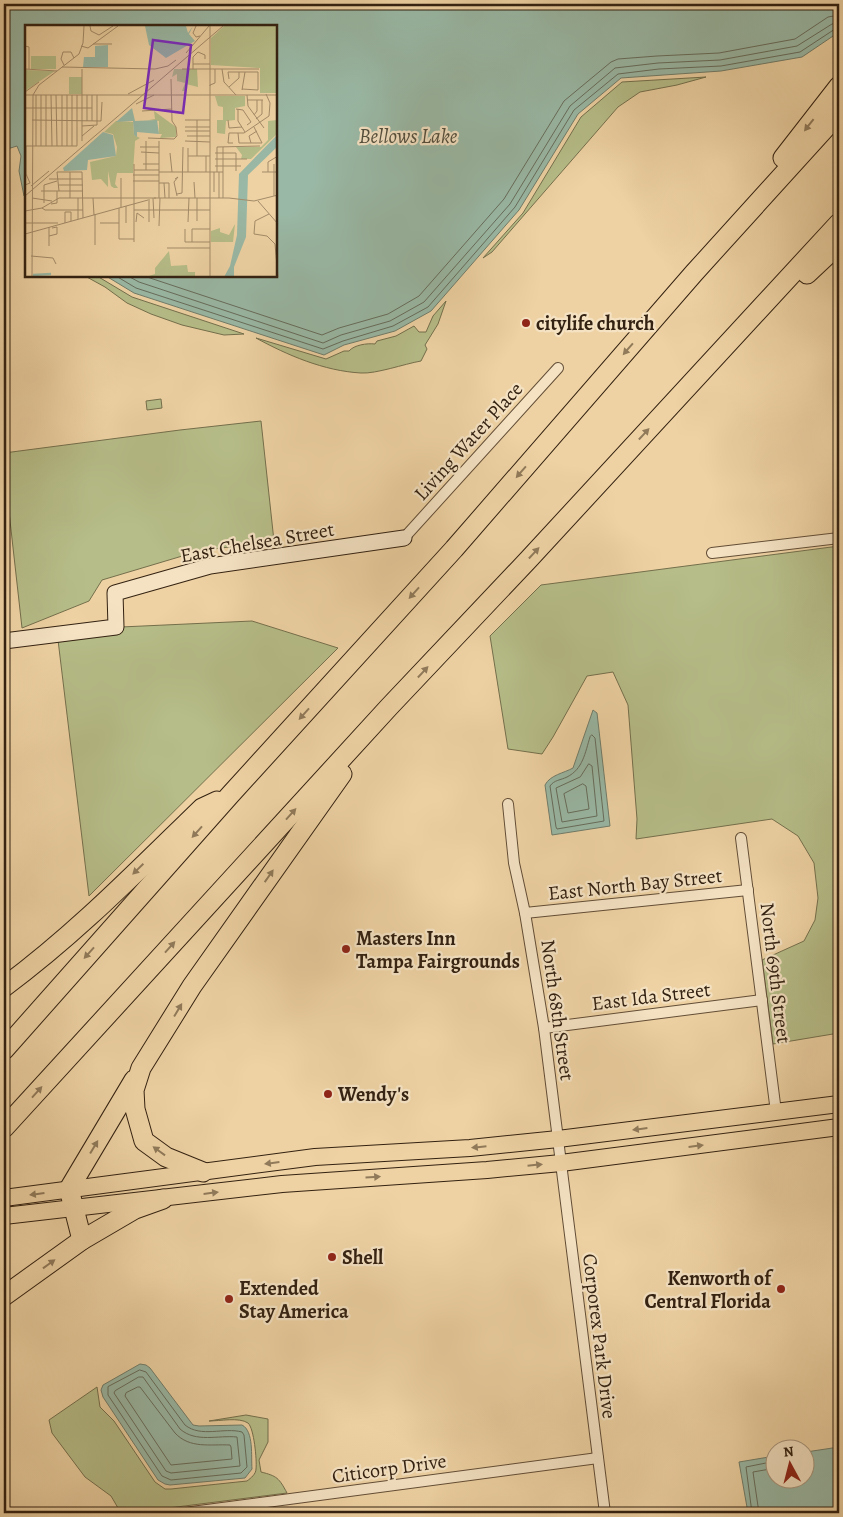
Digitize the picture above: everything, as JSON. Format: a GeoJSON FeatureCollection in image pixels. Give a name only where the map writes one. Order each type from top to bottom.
{"type":"FeatureCollection","features":[{"type":"Feature","properties":{"kind":"highway"},"geometry":{"type":"LineString","coordinates":[[694,273],[839,86]]}},
{"type":"Feature","properties":{"kind":"highway"},"geometry":{"type":"LineString","coordinates":[[4,1050],[230,796],[454,549],[694,273],[839,113]]}},
{"type":"Feature","properties":{"kind":"highway"},"geometry":{"type":"LineString","coordinates":[[4,1128],[389,707],[542,545],[839,223]]}},
{"type":"Feature","properties":{"kind":"highway"},"geometry":{"type":"LineString","coordinates":[[761,307],[803,278],[839,244]]}},
{"type":"Feature","properties":{"kind":"highway"},"geometry":{"type":"LineString","coordinates":[[82,1240],[72,1198],[141,1068],[192,986],[389,707]]}},
{"type":"Feature","properties":{"kind":"highway"},"geometry":{"type":"LineString","coordinates":[[4,987],[78,927],[202,808],[230,796]]}},
{"type":"Feature","properties":{"kind":"highway"},"geometry":{"type":"LineString","coordinates":[[141,1068],[134,1090],[135,1110],[144,1141],[166,1156],[203,1172]]}},
{"type":"Feature","properties":{"kind":"highway"},"geometry":{"type":"LineString","coordinates":[[4,1296],[82,1240],[135,1209],[163,1199]]}},
{"type":"Feature","properties":{"kind":"main road"},"geometry":{"type":"LineString","coordinates":[[4,1216],[72,1198],[203,1172],[315,1157],[470,1148],[836,1105]]}},
{"type":"Feature","properties":{"kind":"main road"},"geometry":{"type":"LineString","coordinates":[[808,1131],[836,1105]]}},
{"type":"Feature","properties":{"kind":"main road"},"geometry":{"type":"LineString","coordinates":[[780,1111],[808,1131]]}},
{"type":"Feature","properties":{"kind":"main road"},"geometry":{"type":"LineString","coordinates":[[4,1198],[163,1199],[282,1184],[561,1163],[839,1127]]}},
{"type":"Feature","properties":{"kind":"street","name":"Living Water Place"},"geometry":{"type":"LineString","coordinates":[[404,538],[558,368]]}},
{"type":"Feature","properties":{"kind":"street","name":"East Chelsea Street"},"geometry":{"type":"LineString","coordinates":[[4,641],[116,627],[115,594],[210,566],[404,538]]}},
{"type":"Feature","properties":{"kind":"street"},"geometry":{"type":"LineString","coordinates":[[712,553],[839,538]]}},
{"type":"Feature","properties":{"kind":"street","name":"North 68th Street"},"geometry":{"type":"LineString","coordinates":[[508,804],[514,863],[525,913],[544,1028],[561,1163]]}},
{"type":"Feature","properties":{"kind":"street","name":"North 69th Street"},"geometry":{"type":"LineString","coordinates":[[741,838],[762,1000],[780,1111]]}},
{"type":"Feature","properties":{"kind":"street","name":"East North Bay Street"},"geometry":{"type":"LineString","coordinates":[[525,913],[748,890]]}},
{"type":"Feature","properties":{"kind":"street","name":"East Ida Street"},"geometry":{"type":"LineString","coordinates":[[544,1028],[762,1000]]}},
{"type":"Feature","properties":{"kind":"street","name":"Corporex Park Drive"},"geometry":{"type":"LineString","coordinates":[[561,1163],[605,1513]]}},
{"type":"Feature","properties":{"kind":"street","name":"Citicorp Drive"},"geometry":{"type":"LineString","coordinates":[[184,1513],[598,1458]]}},
{"type":"Feature","properties":{"kind":"green space"},"geometry":{"type":"Polygon","coordinates":[[[706,77],[640,92],[618,107],[492,252],[483,258],[523,213],[581,117],[622,82],[706,77]]]}},
{"type":"Feature","properties":{"kind":"green space"},"geometry":{"type":"Polygon","coordinates":[[[89,278],[100,278],[132,297],[244,334],[224,335],[182,325],[127,303],[89,278]]]}},
{"type":"Feature","properties":{"kind":"green space"},"geometry":{"type":"Polygon","coordinates":[[[446,301],[438,324],[425,345],[427,349],[421,361],[374,372],[347,372],[320,366],[293,356],[256,338],[326,359],[344,351],[349,351],[357,346],[375,344],[377,341],[396,336],[414,326],[419,332],[426,332],[433,316],[446,301]]]}},
{"type":"Feature","properties":{"kind":"green space"},"geometry":{"type":"Polygon","coordinates":[[[161,399],[162,408],[147,410],[146,401],[161,399]]]}},
{"type":"Feature","properties":{"kind":"green space"},"geometry":{"type":"Polygon","coordinates":[[[261,421],[274,541],[199,551],[102,580],[89,601],[22,628],[4,453],[261,421]]]}},
{"type":"Feature","properties":{"kind":"green space"},"geometry":{"type":"Polygon","coordinates":[[[839,546],[839,1033],[773,1044],[762,960],[804,941],[815,920],[818,898],[814,863],[798,836],[772,819],[636,839],[637,819],[628,705],[613,672],[587,676],[542,754],[508,749],[490,636],[541,585],[839,546]]]}},
{"type":"Feature","properties":{"kind":"green space"},"geometry":{"type":"Polygon","coordinates":[[[252,621],[338,648],[89,896],[58,640],[121,627],[252,621]]]}},
{"type":"Feature","properties":{"kind":"green space"},"geometry":{"type":"Polygon","coordinates":[[[97,1387],[100,1407],[114,1421],[155,1482],[165,1489],[247,1481],[252,1477],[256,1471],[256,1459],[253,1437],[248,1423],[235,1420],[209,1421],[246,1415],[268,1419],[268,1442],[259,1460],[261,1472],[277,1478],[287,1493],[139,1513],[121,1513],[111,1496],[85,1477],[52,1433],[49,1420],[97,1387]]]}},
{"type":"Feature","properties":{"kind":"water","name":"Bellows Lake"},"geometry":{"type":"Polygon","coordinates":[[[4,4],[839,4],[839,32],[802,57],[721,71],[621,78],[578,114],[519,210],[431,311],[395,331],[344,345],[324,355],[134,293],[109,278],[278,278],[278,25],[25,25],[25,197],[19,171],[21,156],[17,146],[4,150],[4,4]]]}},
{"type":"Feature","properties":{"kind":"water"},"geometry":{"type":"Polygon","coordinates":[[[593,710],[597,713],[610,826],[552,835],[545,785],[554,777],[573,768],[593,710]]]}},
{"type":"Feature","properties":{"kind":"water"},"geometry":{"type":"Polygon","coordinates":[[[140,1364],[150,1368],[193,1425],[242,1425],[246,1428],[252,1451],[252,1469],[245,1478],[170,1485],[158,1480],[103,1397],[101,1390],[103,1385],[140,1364]]]}},
{"type":"Feature","properties":{"kind":"water"},"geometry":{"type":"Polygon","coordinates":[[[839,1447],[839,1508],[813,1513],[748,1513],[739,1462],[766,1458],[766,1490],[816,1490],[816,1450],[839,1447]]]}},
{"type":"Feature","properties":{"kind":"place","name":"citylife church"},"geometry":{"type":"Point","coordinates":[526,323]}},
{"type":"Feature","properties":{"kind":"place","name":"Masters Inn Tampa Fairgrounds"},"geometry":{"type":"Point","coordinates":[346,949]}},
{"type":"Feature","properties":{"kind":"place","name":"Wendy's"},"geometry":{"type":"Point","coordinates":[328,1094]}},
{"type":"Feature","properties":{"kind":"place","name":"Shell"},"geometry":{"type":"Point","coordinates":[332,1257]}},
{"type":"Feature","properties":{"kind":"place","name":"Kenworth of Central Florida"},"geometry":{"type":"Point","coordinates":[781,1289]}},
{"type":"Feature","properties":{"kind":"place","name":"Extended Stay America"},"geometry":{"type":"Point","coordinates":[229,1299]}}]}
